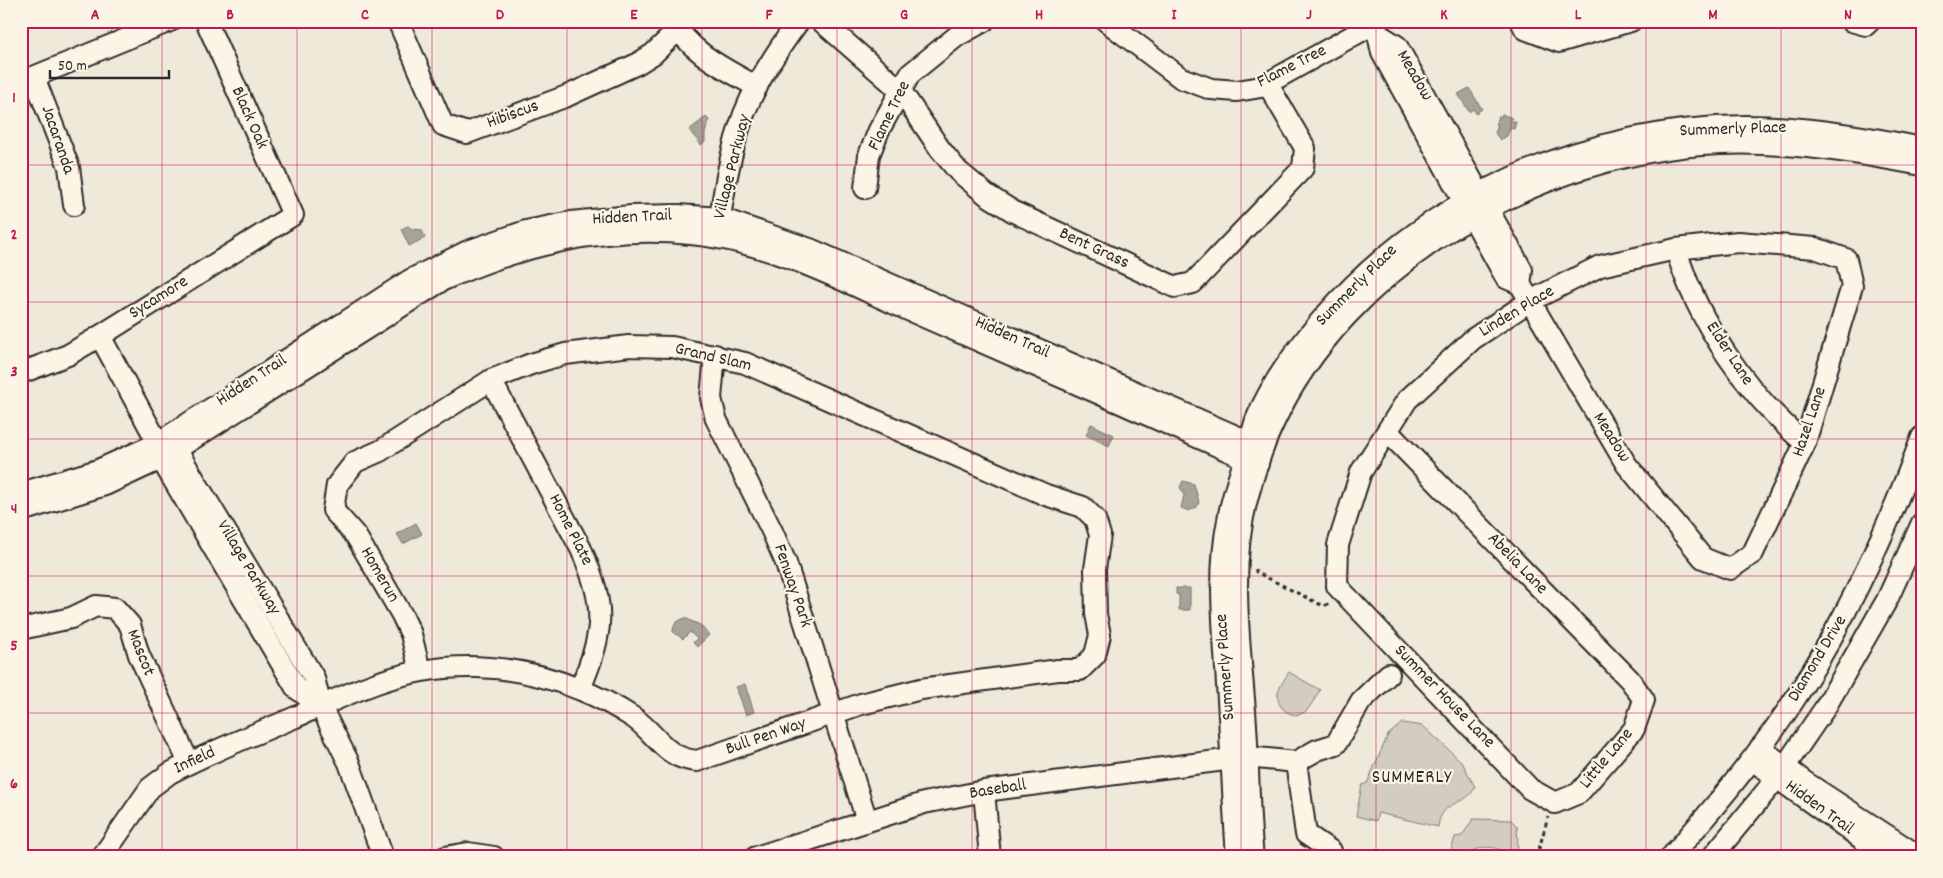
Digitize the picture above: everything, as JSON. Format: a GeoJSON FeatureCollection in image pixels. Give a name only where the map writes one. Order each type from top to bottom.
{"type":"FeatureCollection","features":[{"type":"Feature","properties":{"kind":"street"},"geometry":{"type":"LineString","coordinates":[[28,79],[170,21]]}},
{"type":"Feature","properties":{"kind":"street","name":"Black Oak"},"geometry":{"type":"LineString","coordinates":[[206,21],[293,215]]}},
{"type":"Feature","properties":{"kind":"street","name":"Hibiscus"},"geometry":{"type":"LineString","coordinates":[[398,21],[443,125],[467,132],[567,96],[636,64],[653,54],[675,26]]}},
{"type":"Feature","properties":{"kind":"street","name":"Village Parkway"},"geometry":{"type":"LineString","coordinates":[[718,228],[734,146],[744,113],[783,42],[799,21]]}},
{"type":"Feature","properties":{"kind":"street","name":"Bent Grass"},"geometry":{"type":"LineString","coordinates":[[821,21],[901,91],[940,149],[958,171],[987,195],[1014,212],[1175,286],[1193,283],[1303,168],[1305,148],[1267,83]]}},
{"type":"Feature","properties":{"kind":"street","name":"Flame Tree"},"geometry":{"type":"LineString","coordinates":[[865,188],[870,155],[879,130],[910,74],[927,58],[957,36],[984,21]]}},
{"type":"Feature","properties":{"kind":"street","name":"Flame Tree"},"geometry":{"type":"LineString","coordinates":[[1106,21],[1181,78],[1210,89],[1237,91],[1267,83],[1376,25]]}},
{"type":"Feature","properties":{"kind":"street"},"geometry":{"type":"LineString","coordinates":[[1521,21],[1524,29],[1559,42],[1631,21]]}},
{"type":"Feature","properties":{"kind":"street"},"geometry":{"type":"LineString","coordinates":[[1852,21],[1866,25],[1870,21]]}},
{"type":"Feature","properties":{"kind":"street","name":"Meadow"},"geometry":{"type":"LineString","coordinates":[[1376,25],[1382,53],[1476,204],[1506,278],[1525,292],[1626,464],[1703,558],[1730,569]]}},
{"type":"Feature","properties":{"kind":"street"},"geometry":{"type":"LineString","coordinates":[[675,26],[690,44],[708,59],[757,87]]}},
{"type":"Feature","properties":{"kind":"street","name":"Jacaranda"},"geometry":{"type":"LineString","coordinates":[[28,79],[69,167],[74,205]]}},
{"type":"Feature","properties":{"kind":"street","name":"Summerly Place"},"geometry":{"type":"LineString","coordinates":[[1253,857],[1239,758],[1222,608],[1222,565],[1227,521],[1254,453],[1300,376],[1337,327],[1379,285],[1439,239],[1476,204],[1577,152],[1620,141],[1680,130],[1744,126],[1814,130],[1922,148]]}},
{"type":"Feature","properties":{"kind":"street","name":"Summerly Place"},"geometry":{"type":"LineString","coordinates":[[1476,204],[1562,175],[1623,158],[1703,145],[1760,143],[1808,146],[1922,165]]}},
{"type":"Feature","properties":{"kind":"street","name":"Sycamore"},"geometry":{"type":"LineString","coordinates":[[21,373],[68,355],[293,215]]}},
{"type":"Feature","properties":{"kind":"street","name":"Hidden Trail"},"geometry":{"type":"LineString","coordinates":[[21,511],[105,485],[165,450],[410,280],[468,251],[526,231],[571,222],[640,216],[678,215],[718,228],[1254,453]]}},
{"type":"Feature","properties":{"kind":"street","name":"Linden Place"},"geometry":{"type":"LineString","coordinates":[[1341,592],[1338,546],[1361,472],[1407,400],[1525,292],[1600,266],[1676,249],[1738,242],[1815,248],[1846,259]]}},
{"type":"Feature","properties":{"kind":"street","name":"Elder Lane"},"geometry":{"type":"LineString","coordinates":[[1676,249],[1685,280],[1741,377],[1783,424],[1806,443]]}},
{"type":"Feature","properties":{"kind":"street","name":"Hazel Lane"},"geometry":{"type":"LineString","coordinates":[[1730,569],[1752,553],[1806,443],[1852,286],[1846,259]]}},
{"type":"Feature","properties":{"kind":"street","name":"Village Parkway"},"geometry":{"type":"LineString","coordinates":[[100,336],[296,688],[320,707],[349,763],[384,857]]}},
{"type":"Feature","properties":{"kind":"street","name":"Grand Slam"},"geometry":{"type":"LineString","coordinates":[[337,485],[355,462],[380,451],[491,380],[539,361],[565,354],[629,346],[672,347],[744,363],[775,375],[1046,495],[1083,506],[1095,519]]}},
{"type":"Feature","properties":{"kind":"street","name":"Fenway Park"},"geometry":{"type":"LineString","coordinates":[[715,356],[711,398],[716,419],[786,563],[866,822]]}},
{"type":"Feature","properties":{"kind":"street","name":"Home Plate"},"geometry":{"type":"LineString","coordinates":[[491,380],[581,549],[594,578],[600,603],[600,629],[595,654],[580,689]]}},
{"type":"Feature","properties":{"kind":"street","name":"Abelia Lane"},"geometry":{"type":"LineString","coordinates":[[1387,431],[1630,680],[1644,700]]}},
{"type":"Feature","properties":{"kind":"street","name":"Diamond Drive"},"geometry":{"type":"LineString","coordinates":[[1671,857],[1756,754],[1823,654],[1851,604],[1881,542],[1922,436]]}},
{"type":"Feature","properties":{"kind":"street","name":"Hidden Trail"},"geometry":{"type":"LineString","coordinates":[[21,493],[165,450]]}},
{"type":"Feature","properties":{"kind":"street","name":"Summerly Place"},"geometry":{"type":"LineString","coordinates":[[1237,857],[1239,758],[1237,604],[1239,543],[1254,453]]}},
{"type":"Feature","properties":{"kind":"street","name":"Homerun"},"geometry":{"type":"LineString","coordinates":[[337,485],[333,510],[356,536],[402,615],[411,634],[420,671]]}},
{"type":"Feature","properties":{"kind":"street","name":"Bull Pen Way"},"geometry":{"type":"LineString","coordinates":[[320,707],[374,684],[420,671],[457,666],[499,667],[538,674],[580,689],[635,719],[671,754],[683,760],[697,760],[833,714],[921,689],[1058,670],[1080,670],[1095,655],[1100,635],[1096,614],[1095,569],[1100,535],[1095,519]]}},
{"type":"Feature","properties":{"kind":"street","name":"Diamond Drive"},"geometry":{"type":"LineString","coordinates":[[1712,857],[1781,772],[1847,673],[1887,600],[1922,522]]}},
{"type":"Feature","properties":{"kind":"street","name":"Summer House Lane"},"geometry":{"type":"LineString","coordinates":[[1341,592],[1530,788],[1553,803]]}},
{"type":"Feature","properties":{"kind":"street","name":"Mascot"},"geometry":{"type":"LineString","coordinates":[[21,629],[71,618],[96,606],[115,608],[130,625],[139,655],[189,763]]}},
{"type":"Feature","properties":{"kind":"street"},"geometry":{"type":"LineString","coordinates":[[1332,857],[1330,851],[1306,834],[1296,762],[1317,750],[1336,744],[1361,701],[1389,674]]}},
{"type":"Feature","properties":{"kind":"street","name":"Little Lane"},"geometry":{"type":"LineString","coordinates":[[1553,803],[1579,793],[1634,729],[1644,700]]}},
{"type":"Feature","properties":{"kind":"street","name":"Infield"},"geometry":{"type":"LineString","coordinates":[[102,857],[150,788],[170,773],[189,763],[320,707]]}},
{"type":"Feature","properties":{"kind":"street","name":"Hidden Trail"},"geometry":{"type":"LineString","coordinates":[[1756,754],[1887,857]]}},
{"type":"Feature","properties":{"kind":"street","name":"Baseball"},"geometry":{"type":"LineString","coordinates":[[756,857],[924,803],[984,791],[1239,758],[1296,762]]}},
{"type":"Feature","properties":{"kind":"street"},"geometry":{"type":"LineString","coordinates":[[1781,772],[1920,857]]}},
{"type":"Feature","properties":{"kind":"street"},"geometry":{"type":"LineString","coordinates":[[984,791],[990,857]]}},
{"type":"Feature","properties":{"kind":"street"},"geometry":{"type":"LineString","coordinates":[[446,857],[468,853],[494,857]]}},
{"type":"Feature","properties":{"kind":"path"},"geometry":{"type":"LineString","coordinates":[[1239,565],[1256,566],[1256,572],[1323,606],[1341,592]]}},
{"type":"Feature","properties":{"kind":"path"},"geometry":{"type":"LineString","coordinates":[[1542,857],[1539,849],[1553,803]]}},
{"type":"Feature","properties":{"kind":"shaded area"},"geometry":{"type":"Polygon","coordinates":[[[1469,88],[1482,109],[1476,113],[1473,109],[1469,112],[1458,94],[1469,88]]]}},
{"type":"Feature","properties":{"kind":"shaded area"},"geometry":{"type":"Polygon","coordinates":[[[1502,114],[1516,122],[1514,129],[1510,128],[1507,136],[1500,140],[1495,133],[1498,125],[1496,124],[1499,116],[1501,117],[1502,114]]]}},
{"type":"Feature","properties":{"kind":"shaded area"},"geometry":{"type":"Polygon","coordinates":[[[706,117],[709,120],[705,133],[705,142],[701,145],[689,130],[706,117]]]}},
{"type":"Feature","properties":{"kind":"shaded area"},"geometry":{"type":"Polygon","coordinates":[[[408,226],[412,229],[422,230],[425,238],[409,246],[401,229],[408,226]]]}},
{"type":"Feature","properties":{"kind":"shaded area"},"geometry":{"type":"Polygon","coordinates":[[[1091,424],[1114,435],[1109,446],[1086,435],[1091,424]]]}},
{"type":"Feature","properties":{"kind":"shaded area"},"geometry":{"type":"Polygon","coordinates":[[[1183,481],[1194,484],[1199,502],[1197,507],[1189,511],[1181,508],[1184,495],[1180,487],[1183,481]]]}},
{"type":"Feature","properties":{"kind":"shaded area"},"geometry":{"type":"Polygon","coordinates":[[[416,523],[422,534],[403,544],[397,534],[416,523]]]}},
{"type":"Feature","properties":{"kind":"shaded area"},"geometry":{"type":"Polygon","coordinates":[[[1176,588],[1190,588],[1190,610],[1179,610],[1179,595],[1176,594],[1176,588]]]}},
{"type":"Feature","properties":{"kind":"shaded area"},"geometry":{"type":"Polygon","coordinates":[[[685,618],[700,625],[709,635],[697,647],[693,642],[697,639],[690,632],[683,639],[673,632],[675,624],[685,618]]]}},
{"type":"Feature","properties":{"kind":"shaded area"},"geometry":{"type":"Polygon","coordinates":[[[1289,672],[1320,690],[1309,708],[1297,715],[1283,709],[1278,699],[1280,688],[1289,672]]]}},
{"type":"Feature","properties":{"kind":"shaded area"},"geometry":{"type":"Polygon","coordinates":[[[745,684],[754,712],[746,715],[736,687],[745,684]]]}},
{"type":"Feature","properties":{"kind":"shaded area"},"geometry":{"type":"Polygon","coordinates":[[[1402,723],[1423,726],[1462,762],[1475,787],[1466,798],[1444,811],[1438,827],[1378,813],[1376,821],[1356,816],[1362,785],[1367,783],[1388,735],[1402,723]]]}},
{"type":"Feature","properties":{"kind":"shaded area"},"geometry":{"type":"Polygon","coordinates":[[[1473,819],[1511,820],[1517,826],[1518,847],[1509,854],[1499,849],[1484,847],[1466,854],[1449,857],[1455,837],[1462,836],[1473,819]]]}},
{"type":"Feature","properties":{"kind":"district","name":"SUMMERLY"},"geometry":{"type":"Point","coordinates":[1412,778]}}]}
